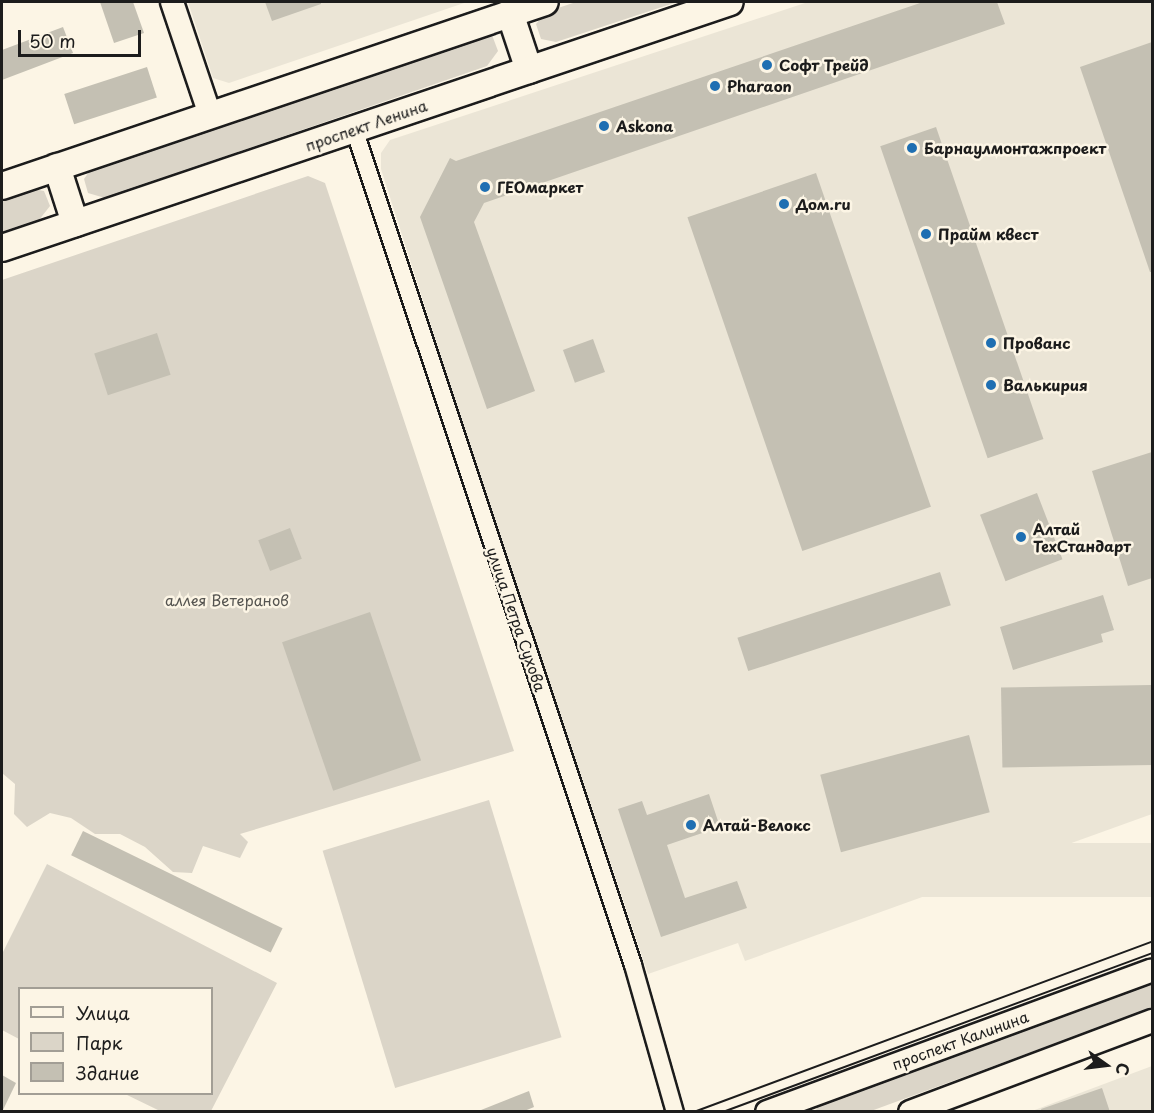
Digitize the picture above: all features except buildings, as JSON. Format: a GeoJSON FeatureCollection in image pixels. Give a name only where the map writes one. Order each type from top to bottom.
{"type":"FeatureCollection","features":[{"type":"Feature","properties":{"kind":"main road"},"geometry":{"type":"LineString","coordinates":[[172,2],[210,115]]}},
{"type":"Feature","properties":{"kind":"main road"},"geometry":{"type":"LineString","coordinates":[[2,186],[545,2]]}},
{"type":"Feature","properties":{"kind":"main road","name":"проспект Ленина"},"geometry":{"type":"LineString","coordinates":[[2,248],[730,2]]}},
{"type":"Feature","properties":{"kind":"main road"},"geometry":{"type":"LineString","coordinates":[[510,13],[529,70]]}},
{"type":"Feature","properties":{"kind":"main road"},"geometry":{"type":"LineString","coordinates":[[57,167],[75,223]]}},
{"type":"Feature","properties":{"kind":"main road","name":"проспект Калинина"},"geometry":{"type":"LineString","coordinates":[[768,1112],[1152,970]]}},
{"type":"Feature","properties":{"kind":"main road"},"geometry":{"type":"LineString","coordinates":[[909,1112],[1152,1021]]}},
{"type":"Feature","properties":{"kind":"street","name":"улица Петра Сухова"},"geometry":{"type":"LineString","coordinates":[[354,129],[633,965],[675,1112]]}},
{"type":"Feature","properties":{"kind":"shaded area"},"geometry":{"type":"Polygon","coordinates":[[[188,2],[467,2],[229,83],[213,78],[188,2]]]}},
{"type":"Feature","properties":{"kind":"shaded area"},"geometry":{"type":"Polygon","coordinates":[[[808,2],[1152,2],[1152,814],[745,961],[738,943],[648,974],[464,429],[381,169],[381,153],[390,140],[808,2]]]}},
{"type":"Feature","properties":{"kind":"shaded area"},"geometry":{"type":"Polygon","coordinates":[[[738,843],[1152,843],[1152,897],[738,897],[738,843]]]}},
{"type":"Feature","properties":{"kind":"shaded area"},"geometry":{"type":"Polygon","coordinates":[[[1152,1066],[1152,1111],[1032,1111],[1152,1066]]]}},
{"type":"Feature","properties":{"kind":"green space"},"geometry":{"type":"Polygon","coordinates":[[[576,2],[677,2],[556,42],[541,39],[536,24],[546,12],[576,2]]]}},
{"type":"Feature","properties":{"kind":"green space"},"geometry":{"type":"Polygon","coordinates":[[[475,34],[492,35],[498,51],[487,66],[105,198],[88,193],[84,179],[93,166],[475,34]]]}},
{"type":"Feature","properties":{"kind":"green space","name":"аллея Ветеранов"},"geometry":{"type":"Polygon","coordinates":[[[308,176],[325,183],[514,751],[240,834],[248,842],[240,858],[203,846],[192,873],[173,872],[145,847],[120,834],[95,834],[71,818],[50,813],[27,827],[14,814],[15,784],[2,773],[2,280],[308,176]]]}},
{"type":"Feature","properties":{"kind":"green space"},"geometry":{"type":"Polygon","coordinates":[[[28,188],[44,191],[50,206],[39,220],[2,232],[2,197],[28,188]]]}},
{"type":"Feature","properties":{"kind":"green space"},"geometry":{"type":"Polygon","coordinates":[[[489,800],[562,1037],[395,1088],[323,851],[489,800]]]}},
{"type":"Feature","properties":{"kind":"green space"},"geometry":{"type":"Polygon","coordinates":[[[47,864],[277,983],[211,1111],[160,1111],[127,1095],[213,1095],[213,987],[18,987],[18,1038],[2,1030],[2,954],[47,864]]]}},
{"type":"Feature","properties":{"kind":"green space"},"geometry":{"type":"Polygon","coordinates":[[[1152,981],[1152,1008],[871,1111],[816,1112],[817,1105],[1152,981]]]}},
{"type":"Feature","properties":{"kind":"tram line"},"geometry":{"type":"LineString","coordinates":[[694,1112],[1152,942]]}},
{"type":"Feature","properties":{"kind":"tram line"},"geometry":{"type":"LineString","coordinates":[[723,1112],[1152,953]]}},
{"type":"Feature","properties":{"kind":"place","name":"Софт Трейд"},"geometry":{"type":"Point","coordinates":[767,65]}},
{"type":"Feature","properties":{"kind":"place","name":"Pharaon"},"geometry":{"type":"Point","coordinates":[715,86]}},
{"type":"Feature","properties":{"kind":"place","name":"Askona"},"geometry":{"type":"Point","coordinates":[604,126]}},
{"type":"Feature","properties":{"kind":"place","name":"Барнаулмонтажпроект"},"geometry":{"type":"Point","coordinates":[912,148]}},
{"type":"Feature","properties":{"kind":"place","name":"ГЕОмаркет"},"geometry":{"type":"Point","coordinates":[485,187]}},
{"type":"Feature","properties":{"kind":"place","name":"Дом.ru"},"geometry":{"type":"Point","coordinates":[784,204]}},
{"type":"Feature","properties":{"kind":"place","name":"Прайм квест"},"geometry":{"type":"Point","coordinates":[926,234]}},
{"type":"Feature","properties":{"kind":"place","name":"Прованс"},"geometry":{"type":"Point","coordinates":[991,343]}},
{"type":"Feature","properties":{"kind":"place","name":"Валькирия"},"geometry":{"type":"Point","coordinates":[991,385]}},
{"type":"Feature","properties":{"kind":"place","name":"Алтай ТехСтандарт"},"geometry":{"type":"Point","coordinates":[1021,537]}},
{"type":"Feature","properties":{"kind":"place","name":"Алтай-Велокс"},"geometry":{"type":"Point","coordinates":[691,825]}}]}
